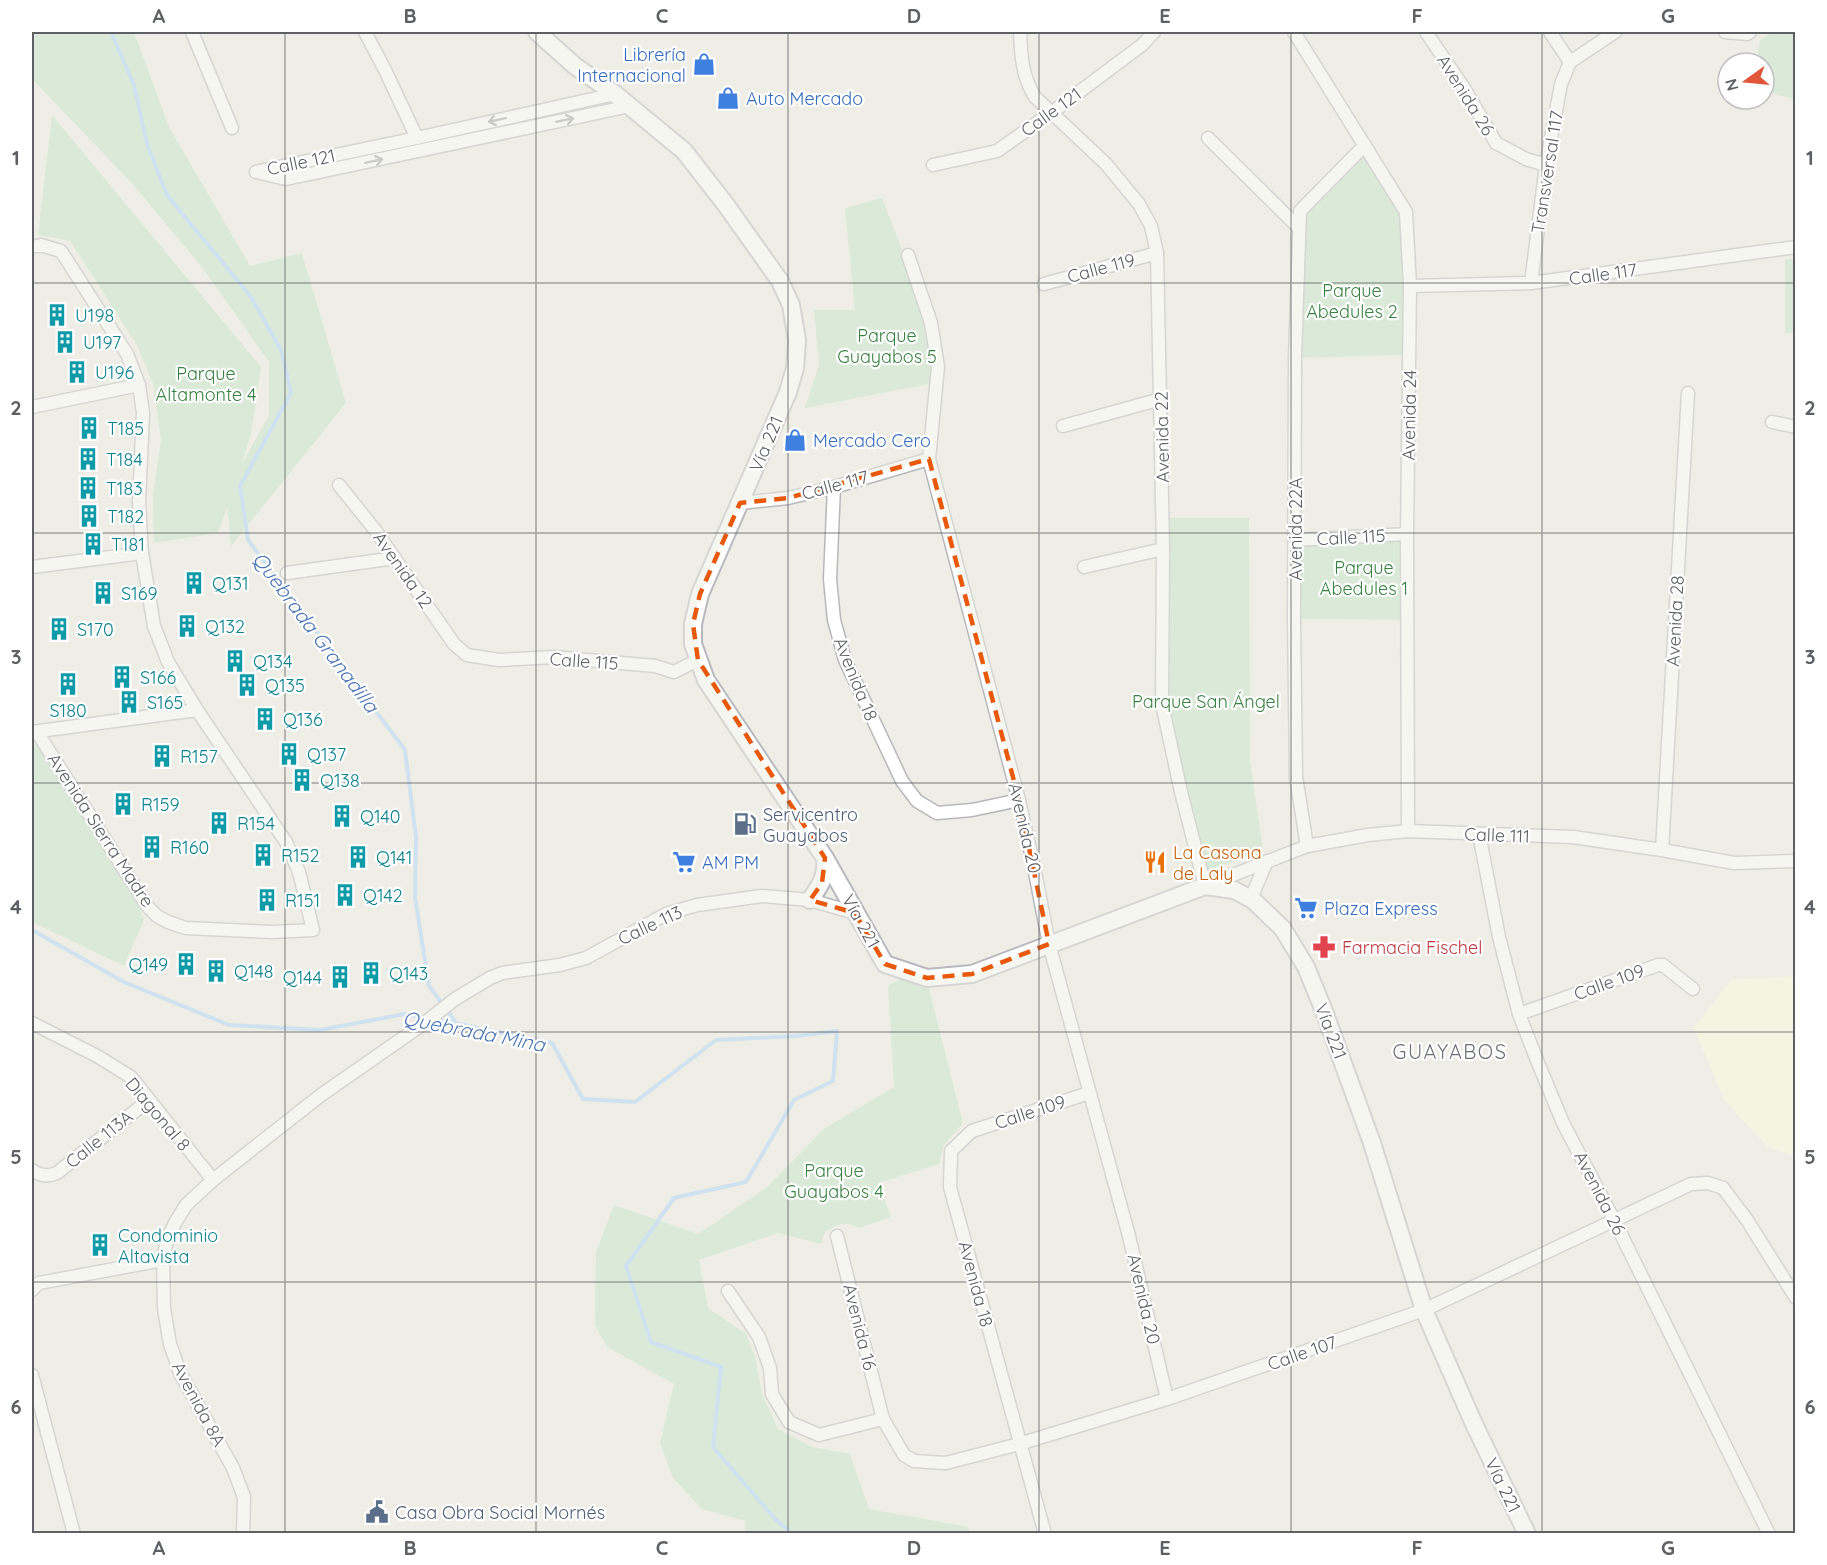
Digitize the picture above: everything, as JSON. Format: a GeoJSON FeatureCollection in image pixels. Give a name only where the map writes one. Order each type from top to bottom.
{"type":"FeatureCollection","features":[{"type":"Feature","properties":{"kind":"main road","name":"Vía 221"},"geometry":{"type":"LineString","coordinates":[[537,32],[575,66],[630,105],[684,151],[780,281],[791,305],[797,340],[795,368],[788,392],[700,594],[693,624],[693,644],[706,681],[825,858],[885,964],[927,978],[972,974],[1205,886],[1234,890],[1251,898],[1283,929],[1306,967],[1372,1143],[1424,1310],[1474,1424],[1527,1533]]}},
{"type":"Feature","properties":{"kind":"main road"},"geometry":{"type":"LineString","coordinates":[[810,900],[822,883],[826,870],[825,858]]}},
{"type":"Feature","properties":{"kind":"street"},"geometry":{"type":"LineString","coordinates":[[192,32],[232,128]]}},
{"type":"Feature","properties":{"kind":"street"},"geometry":{"type":"LineString","coordinates":[[365,32],[386,70],[417,138]]}},
{"type":"Feature","properties":{"kind":"street","name":"Avenida 22"},"geometry":{"type":"LineString","coordinates":[[1020,32],[1021,60],[1028,86],[1035,97],[1106,164],[1139,204],[1150,226],[1157,253],[1163,549],[1162,704],[1205,886]]}},
{"type":"Feature","properties":{"kind":"street","name":"Calle 121"},"geometry":{"type":"LineString","coordinates":[[933,165],[998,151],[1142,45],[1154,32]]}},
{"type":"Feature","properties":{"kind":"street","name":"Avenida 24"},"geometry":{"type":"LineString","coordinates":[[1294,32],[1406,212],[1410,286],[1407,534],[1408,831]]}},
{"type":"Feature","properties":{"kind":"street","name":"Avenida 26"},"geometry":{"type":"LineString","coordinates":[[1426,32],[1464,88],[1496,143],[1526,159],[1545,165]]}},
{"type":"Feature","properties":{"kind":"street"},"geometry":{"type":"LineString","coordinates":[[1550,32],[1570,62],[1615,32]]}},
{"type":"Feature","properties":{"kind":"street"},"geometry":{"type":"LineString","coordinates":[[1725,32],[1747,34],[1750,32]]}},
{"type":"Feature","properties":{"kind":"street","name":"Transversal 117"},"geometry":{"type":"LineString","coordinates":[[1531,283],[1545,165],[1561,84],[1570,62]]}},
{"type":"Feature","properties":{"kind":"street","name":"Calle 121"},"geometry":{"type":"LineString","coordinates":[[615,94],[256,172],[286,179],[630,105]]}},
{"type":"Feature","properties":{"kind":"street"},"geometry":{"type":"LineString","coordinates":[[1208,138],[1299,228]]}},
{"type":"Feature","properties":{"kind":"street","name":"Avenida 22A"},"geometry":{"type":"LineString","coordinates":[[1307,846],[1296,777],[1296,323],[1300,211],[1365,146]]}},
{"type":"Feature","properties":{"kind":"street"},"geometry":{"type":"LineString","coordinates":[[32,248],[41,245],[61,251],[127,354],[139,385],[143,413],[139,502],[142,553],[154,626],[168,662],[197,710],[34,732]]}},
{"type":"Feature","properties":{"kind":"street","name":"Calle 117"},"geometry":{"type":"LineString","coordinates":[[1410,286],[1531,283],[1796,248]]}},
{"type":"Feature","properties":{"kind":"street","name":"Calle 119"},"geometry":{"type":"LineString","coordinates":[[1044,284],[1157,253]]}},
{"type":"Feature","properties":{"kind":"street","name":"Avenida 20"},"geometry":{"type":"LineString","coordinates":[[908,255],[932,323],[938,367],[929,459],[1019,800],[1049,944],[1129,1236],[1167,1400]]}},
{"type":"Feature","properties":{"kind":"street"},"geometry":{"type":"LineString","coordinates":[[32,407],[139,385]]}},
{"type":"Feature","properties":{"kind":"street","name":"Avenida 28"},"geometry":{"type":"LineString","coordinates":[[1662,850],[1688,393]]}},
{"type":"Feature","properties":{"kind":"street"},"geometry":{"type":"LineString","coordinates":[[1063,426],[1161,399]]}},
{"type":"Feature","properties":{"kind":"street"},"geometry":{"type":"LineString","coordinates":[[1772,422],[1796,427]]}},
{"type":"Feature","properties":{"kind":"street","name":"Calle 117"},"geometry":{"type":"LineString","coordinates":[[740,503],[788,498],[929,459]]}},
{"type":"Feature","properties":{"kind":"street","name":"Avenida 12"},"geometry":{"type":"LineString","coordinates":[[339,485],[375,530],[454,644],[467,655]]}},
{"type":"Feature","properties":{"kind":"street","name":"Avenida 18"},"geometry":{"type":"LineString","coordinates":[[834,487],[830,579],[834,620],[845,660],[902,781],[917,801],[937,813],[972,810],[1019,800]]}},
{"type":"Feature","properties":{"kind":"street","name":"Calle 115"},"geometry":{"type":"LineString","coordinates":[[1295,540],[1407,534]]}},
{"type":"Feature","properties":{"kind":"street"},"geometry":{"type":"LineString","coordinates":[[1084,567],[1163,549]]}},
{"type":"Feature","properties":{"kind":"street"},"geometry":{"type":"LineString","coordinates":[[32,567],[142,553]]}},
{"type":"Feature","properties":{"kind":"street"},"geometry":{"type":"LineString","coordinates":[[287,573],[395,558]]}},
{"type":"Feature","properties":{"kind":"street","name":"Calle 115"},"geometry":{"type":"LineString","coordinates":[[467,655],[499,660],[554,657],[655,666],[674,672],[698,660]]}},
{"type":"Feature","properties":{"kind":"street","name":"Avenida Sierra Madre"},"geometry":{"type":"LineString","coordinates":[[34,732],[148,907],[158,916],[186,928],[272,932],[313,930],[299,872],[286,842],[197,710]]}},
{"type":"Feature","properties":{"kind":"street","name":"Calle 111"},"geometry":{"type":"LineString","coordinates":[[1205,886],[1307,846],[1408,831],[1573,837],[1734,862],[1796,861]]}},
{"type":"Feature","properties":{"kind":"street","name":"Avenida 26"},"geometry":{"type":"LineString","coordinates":[[1479,834],[1498,937],[1520,1014],[1563,1123],[1614,1220],[1769,1533]]}},
{"type":"Feature","properties":{"kind":"street"},"geometry":{"type":"LineString","coordinates":[[1251,898],[1267,861]]}},
{"type":"Feature","properties":{"kind":"street","name":"Calle 113"},"geometry":{"type":"LineString","coordinates":[[213,1180],[321,1095],[426,1022],[455,999],[502,973],[560,964],[586,957],[666,914],[726,900],[762,896],[810,900],[855,913]]}},
{"type":"Feature","properties":{"kind":"street","name":"Calle 109"},"geometry":{"type":"LineString","coordinates":[[1520,1014],[1658,965],[1663,965],[1693,989]]}},
{"type":"Feature","properties":{"kind":"street","name":"Diagonal 8"},"geometry":{"type":"LineString","coordinates":[[32,1023],[98,1056],[131,1077],[213,1180]]}},
{"type":"Feature","properties":{"kind":"street","name":"Calle 109"},"geometry":{"type":"LineString","coordinates":[[972,1131],[1089,1094]]}},
{"type":"Feature","properties":{"kind":"street","name":"Calle 113A"},"geometry":{"type":"LineString","coordinates":[[32,1170],[37,1174],[49,1176],[57,1173],[148,1100]]}},
{"type":"Feature","properties":{"kind":"street","name":"Avenida 18"},"geometry":{"type":"LineString","coordinates":[[972,1131],[951,1151],[950,1187],[1045,1533]]}},
{"type":"Feature","properties":{"kind":"street","name":"Avenida 8A"},"geometry":{"type":"LineString","coordinates":[[213,1180],[186,1205],[167,1240],[163,1260],[164,1309],[170,1344],[180,1373],[233,1468],[244,1497],[243,1533]]}},
{"type":"Feature","properties":{"kind":"street","name":"Calle 107"},"geometry":{"type":"LineString","coordinates":[[883,1419],[904,1455],[914,1461],[946,1463],[1019,1444],[1167,1400],[1424,1310],[1691,1184],[1708,1182],[1723,1188],[1747,1220],[1796,1298]]}},
{"type":"Feature","properties":{"kind":"street","name":"Avenida 16"},"geometry":{"type":"LineString","coordinates":[[837,1236],[883,1419]]}},
{"type":"Feature","properties":{"kind":"street"},"geometry":{"type":"LineString","coordinates":[[32,1290],[39,1283],[163,1260]]}},
{"type":"Feature","properties":{"kind":"street"},"geometry":{"type":"LineString","coordinates":[[728,1291],[759,1337],[770,1368],[772,1394],[789,1422],[819,1435],[883,1419]]}},
{"type":"Feature","properties":{"kind":"street"},"geometry":{"type":"LineString","coordinates":[[32,1375],[74,1533]]}},
{"type":"Feature","properties":{"kind":"highlighted area"},"geometry":{"type":"Polygon","coordinates":[[[929,459],[1019,800],[1049,944],[972,974],[927,978],[885,964],[855,913],[810,900],[822,883],[825,858],[698,660],[693,624],[700,594],[740,503],[788,498],[929,459]]]}},
{"type":"Feature","properties":{"kind":"shaded area"},"geometry":{"type":"Polygon","coordinates":[[[1796,976],[1795,1157],[1768,1147],[1724,1100],[1694,1028],[1731,980],[1796,976]]]}},
{"type":"Feature","properties":{"kind":"green space","name":"Parque Altamonte 4"},"geometry":{"type":"Polygon","coordinates":[[[32,32],[134,32],[169,127],[250,266],[302,253],[346,403],[231,546],[227,507],[218,533],[154,543],[153,495],[161,440],[153,384],[137,345],[70,241],[38,235],[52,115],[261,367],[251,434],[242,463],[269,416],[269,362],[202,267],[129,180],[32,79],[32,32]]]}},
{"type":"Feature","properties":{"kind":"green space"},"geometry":{"type":"Polygon","coordinates":[[[1772,32],[1795,32],[1795,99],[1776,95],[1776,51],[1758,51],[1760,40],[1772,32]]]}},
{"type":"Feature","properties":{"kind":"green space","name":"Parque Abedules 2"},"geometry":{"type":"Polygon","coordinates":[[[1365,145],[1406,212],[1409,355],[1295,358],[1300,211],[1365,145]]]}},
{"type":"Feature","properties":{"kind":"green space","name":"Parque Guayabos 5"},"geometry":{"type":"Polygon","coordinates":[[[882,198],[932,327],[934,383],[805,408],[819,364],[814,310],[855,310],[845,208],[882,198]]]}},
{"type":"Feature","properties":{"kind":"green space"},"geometry":{"type":"Polygon","coordinates":[[[1785,259],[1795,259],[1795,333],[1785,333],[1785,259]]]}},
{"type":"Feature","properties":{"kind":"green space","name":"Parque San Ángel"},"geometry":{"type":"Polygon","coordinates":[[[1169,518],[1249,518],[1250,761],[1263,851],[1202,872],[1162,704],[1169,518]]]}},
{"type":"Feature","properties":{"kind":"green space","name":"Parque Abedules 1"},"geometry":{"type":"Polygon","coordinates":[[[1407,534],[1408,620],[1294,619],[1295,540],[1407,534]]]}},
{"type":"Feature","properties":{"kind":"green space"},"geometry":{"type":"Polygon","coordinates":[[[45,742],[129,877],[144,920],[124,966],[32,922],[32,744],[45,742]]]}},
{"type":"Feature","properties":{"kind":"green space","name":"Parque Guayabos 4"},"geometry":{"type":"Polygon","coordinates":[[[905,976],[929,989],[963,1123],[944,1145],[939,1164],[878,1183],[891,1217],[859,1228],[849,1224],[838,1225],[825,1232],[821,1244],[778,1233],[699,1260],[708,1308],[746,1334],[755,1356],[762,1394],[778,1429],[812,1447],[850,1454],[869,1509],[968,1527],[970,1533],[745,1533],[745,1521],[702,1509],[673,1478],[660,1443],[674,1384],[607,1347],[595,1325],[596,1252],[614,1205],[698,1234],[766,1188],[825,1128],[894,1087],[888,986],[905,976]]]}},
{"type":"Feature","properties":{"kind":"waterway","name":"Quebrada Granadilla"},"geometry":{"type":"LineString","coordinates":[[111,32],[134,85],[147,144],[167,195],[251,297],[281,350],[291,393],[240,486],[248,540],[405,750],[416,837],[415,897],[429,986],[457,1024]]}},
{"type":"Feature","properties":{"kind":"waterway","name":"Quebrada Mina"},"geometry":{"type":"LineString","coordinates":[[32,930],[124,982],[229,1025],[320,1030],[405,1014],[426,1018]]}},
{"type":"Feature","properties":{"kind":"waterway","name":"Quebrada Mina"},"geometry":{"type":"LineString","coordinates":[[434,1019],[552,1043],[583,1099],[635,1102],[716,1040],[796,1036],[837,1031],[833,1081],[794,1100],[746,1182],[674,1198],[626,1266],[651,1342],[721,1367],[713,1447],[775,1519],[793,1534]]}},
{"type":"Feature","properties":{"kind":"place","name":"Librería Internacional"},"geometry":{"type":"Point","coordinates":[704,64]}},
{"type":"Feature","properties":{"kind":"place","name":"Auto Mercado"},"geometry":{"type":"Point","coordinates":[728,98]}},
{"type":"Feature","properties":{"kind":"place","name":"U198"},"geometry":{"type":"Point","coordinates":[57,315]}},
{"type":"Feature","properties":{"kind":"place","name":"U197"},"geometry":{"type":"Point","coordinates":[65,342]}},
{"type":"Feature","properties":{"kind":"place","name":"U196"},"geometry":{"type":"Point","coordinates":[77,372]}},
{"type":"Feature","properties":{"kind":"place","name":"T185"},"geometry":{"type":"Point","coordinates":[89,428]}},
{"type":"Feature","properties":{"kind":"place","name":"Mercado Cero"},"geometry":{"type":"Point","coordinates":[795,440]}},
{"type":"Feature","properties":{"kind":"place","name":"T184"},"geometry":{"type":"Point","coordinates":[88,459]}},
{"type":"Feature","properties":{"kind":"place","name":"T183"},"geometry":{"type":"Point","coordinates":[88,488]}},
{"type":"Feature","properties":{"kind":"place","name":"T182"},"geometry":{"type":"Point","coordinates":[89,516]}},
{"type":"Feature","properties":{"kind":"place","name":"T181"},"geometry":{"type":"Point","coordinates":[93,544]}},
{"type":"Feature","properties":{"kind":"place","name":"Q131"},"geometry":{"type":"Point","coordinates":[194,583]}},
{"type":"Feature","properties":{"kind":"place","name":"S169"},"geometry":{"type":"Point","coordinates":[103,593]}},
{"type":"Feature","properties":{"kind":"place","name":"Q132"},"geometry":{"type":"Point","coordinates":[187,626]}},
{"type":"Feature","properties":{"kind":"place","name":"S170"},"geometry":{"type":"Point","coordinates":[59,629]}},
{"type":"Feature","properties":{"kind":"place","name":"Q134"},"geometry":{"type":"Point","coordinates":[235,661]}},
{"type":"Feature","properties":{"kind":"place","name":"S166"},"geometry":{"type":"Point","coordinates":[122,677]}},
{"type":"Feature","properties":{"kind":"place","name":"S180"},"geometry":{"type":"Point","coordinates":[68,684]}},
{"type":"Feature","properties":{"kind":"place","name":"Q135"},"geometry":{"type":"Point","coordinates":[247,685]}},
{"type":"Feature","properties":{"kind":"place","name":"S165"},"geometry":{"type":"Point","coordinates":[129,702]}},
{"type":"Feature","properties":{"kind":"place","name":"Q136"},"geometry":{"type":"Point","coordinates":[265,719]}},
{"type":"Feature","properties":{"kind":"place","name":"Q137"},"geometry":{"type":"Point","coordinates":[289,754]}},
{"type":"Feature","properties":{"kind":"place","name":"R157"},"geometry":{"type":"Point","coordinates":[162,756]}},
{"type":"Feature","properties":{"kind":"place","name":"Q138"},"geometry":{"type":"Point","coordinates":[302,780]}},
{"type":"Feature","properties":{"kind":"place","name":"R159"},"geometry":{"type":"Point","coordinates":[123,804]}},
{"type":"Feature","properties":{"kind":"place","name":"Q140"},"geometry":{"type":"Point","coordinates":[342,816]}},
{"type":"Feature","properties":{"kind":"place","name":"R154"},"geometry":{"type":"Point","coordinates":[219,823]}},
{"type":"Feature","properties":{"kind":"place","name":"Servicentro Guayabos"},"geometry":{"type":"Point","coordinates":[745,824]}},
{"type":"Feature","properties":{"kind":"place","name":"R160"},"geometry":{"type":"Point","coordinates":[152,847]}},
{"type":"Feature","properties":{"kind":"place","name":"R152"},"geometry":{"type":"Point","coordinates":[263,855]}},
{"type":"Feature","properties":{"kind":"place","name":"Q141"},"geometry":{"type":"Point","coordinates":[358,857]}},
{"type":"Feature","properties":{"kind":"place","name":"AM PM"},"geometry":{"type":"Point","coordinates":[684,862]}},
{"type":"Feature","properties":{"kind":"place","name":"La Casona de Laly"},"geometry":{"type":"Point","coordinates":[1155,862]}},
{"type":"Feature","properties":{"kind":"place","name":"Q142"},"geometry":{"type":"Point","coordinates":[345,895]}},
{"type":"Feature","properties":{"kind":"place","name":"R151"},"geometry":{"type":"Point","coordinates":[267,900]}},
{"type":"Feature","properties":{"kind":"place","name":"Plaza Express"},"geometry":{"type":"Point","coordinates":[1306,908]}},
{"type":"Feature","properties":{"kind":"place","name":"Farmacia Fischel"},"geometry":{"type":"Point","coordinates":[1324,947]}},
{"type":"Feature","properties":{"kind":"place","name":"Q149"},"geometry":{"type":"Point","coordinates":[186,964]}},
{"type":"Feature","properties":{"kind":"place","name":"Q148"},"geometry":{"type":"Point","coordinates":[216,971]}},
{"type":"Feature","properties":{"kind":"place","name":"Q143"},"geometry":{"type":"Point","coordinates":[371,973]}},
{"type":"Feature","properties":{"kind":"place","name":"Q144"},"geometry":{"type":"Point","coordinates":[340,977]}},
{"type":"Feature","properties":{"kind":"place","name":"Condominio Altavista"},"geometry":{"type":"Point","coordinates":[100,1245]}},
{"type":"Feature","properties":{"kind":"place","name":"Casa Obra Social Mornés"},"geometry":{"type":"Point","coordinates":[377,1512]}},
{"type":"Feature","properties":{"kind":"district","name":"GUAYABOS"},"geometry":{"type":"Point","coordinates":[1450,1051]}}]}
